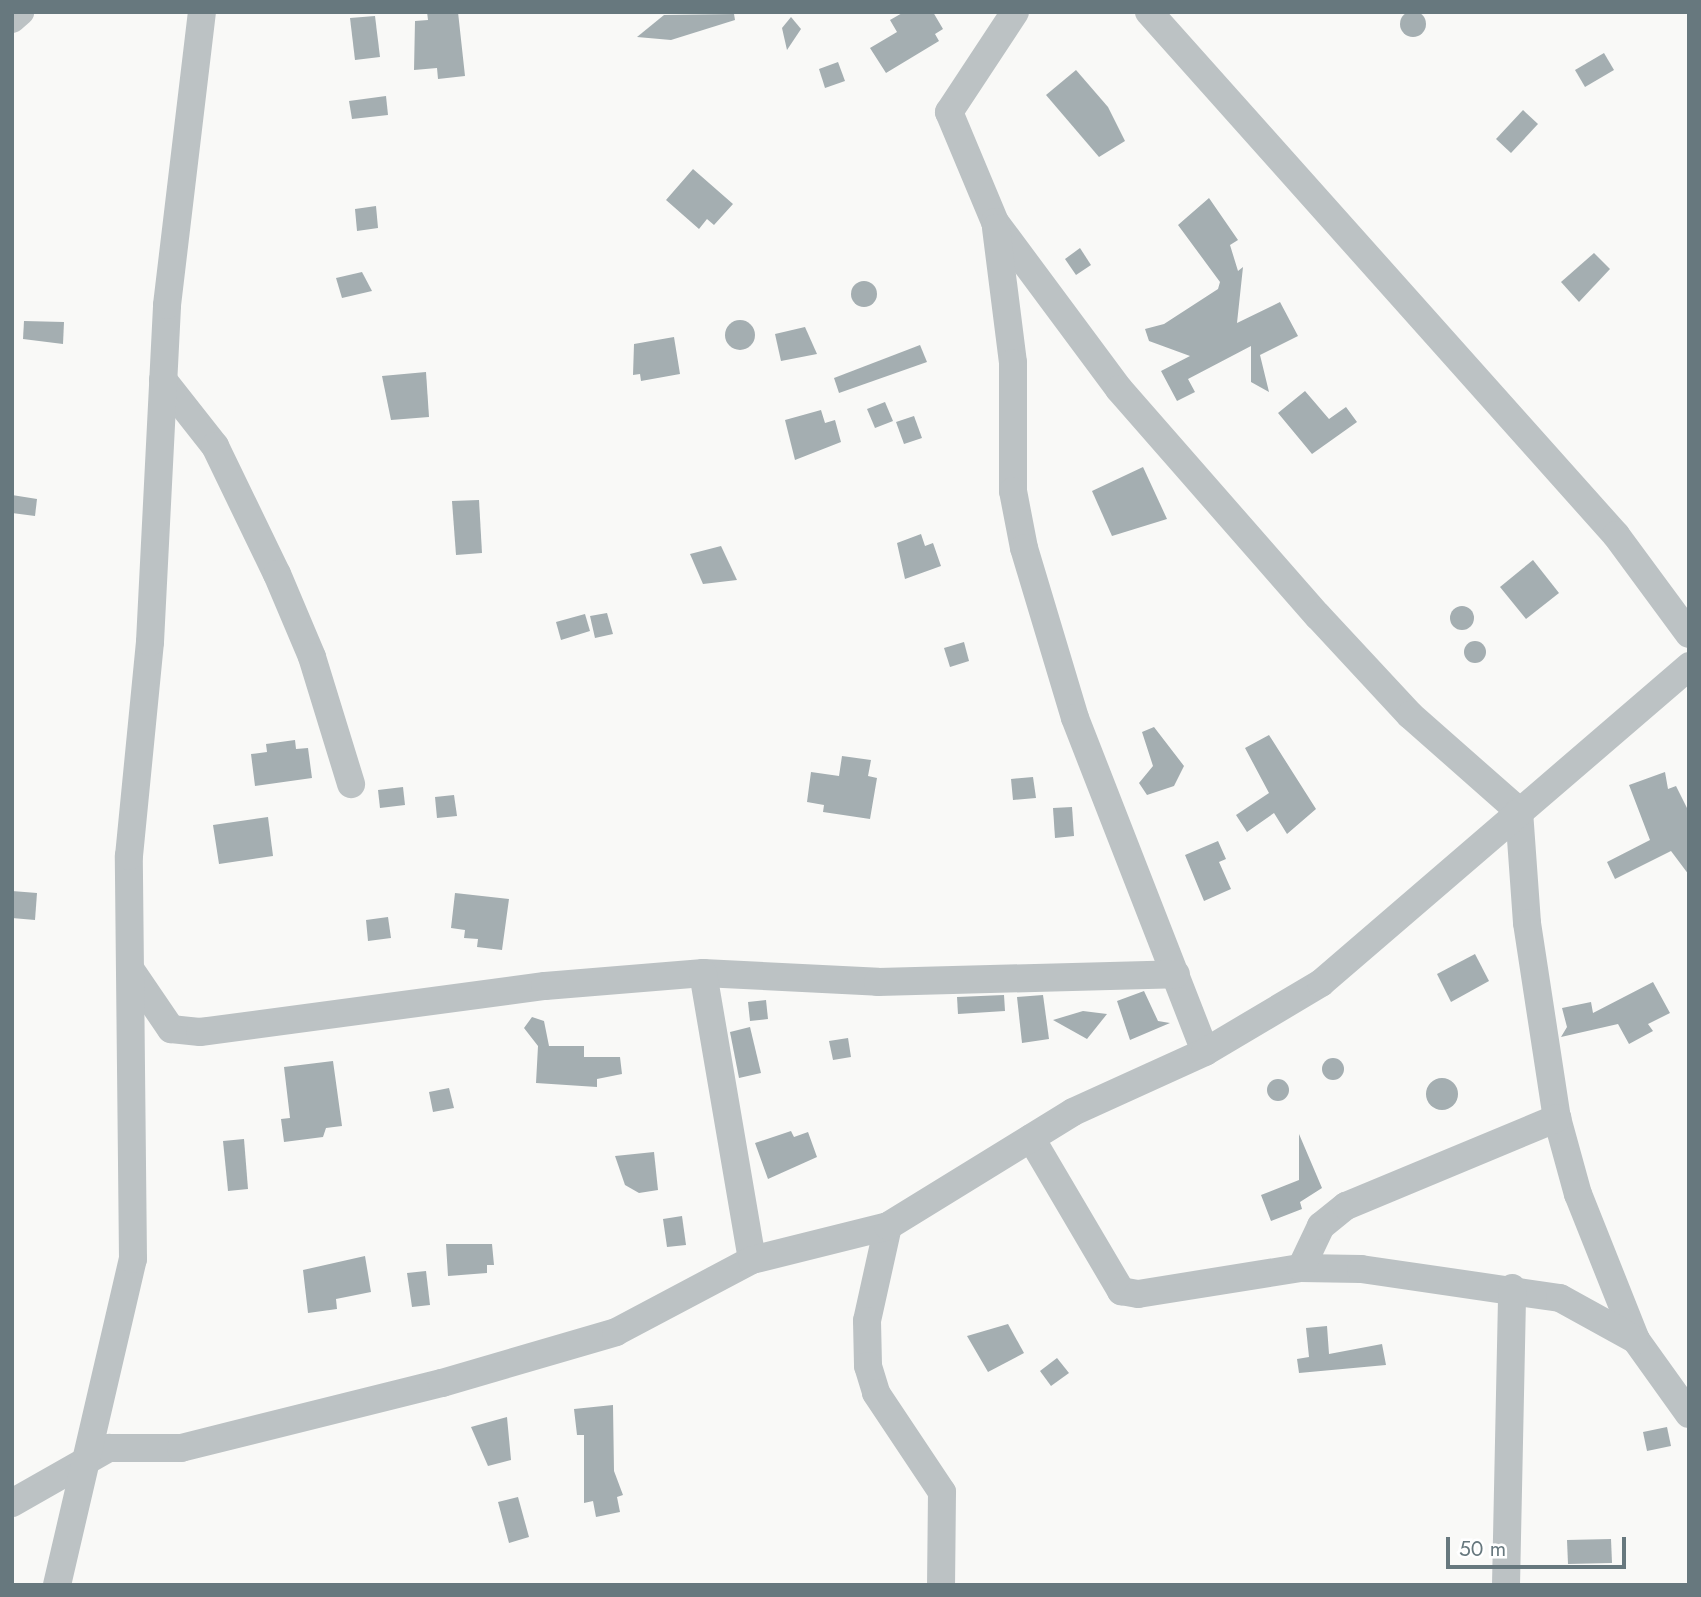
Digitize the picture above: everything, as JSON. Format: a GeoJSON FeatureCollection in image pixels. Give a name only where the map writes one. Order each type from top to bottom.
{"type":"FeatureCollection","features":[{"type":"Feature","properties":{"kind":"street"},"geometry":{"type":"LineString","coordinates":[[12,19],[20,12]]}},
{"type":"Feature","properties":{"kind":"street"},"geometry":{"type":"LineString","coordinates":[[57,1585],[83,1460],[133,1259],[129,856],[150,642],[163,380],[202,12]]}},
{"type":"Feature","properties":{"kind":"street"},"geometry":{"type":"LineString","coordinates":[[1015,12],[949,112],[996,222],[1119,389],[1309,606],[1410,715],[1519,811],[1527,923],[1557,1118],[1577,1194],[1636,1340],[1689,1414]]}},
{"type":"Feature","properties":{"kind":"street"},"geometry":{"type":"LineString","coordinates":[[1156,14],[1616,535],[1689,634]]}},
{"type":"Feature","properties":{"kind":"street"},"geometry":{"type":"LineString","coordinates":[[996,222],[1009,316],[1019,529],[1075,718],[1205,1052]]}},
{"type":"Feature","properties":{"kind":"street"},"geometry":{"type":"LineString","coordinates":[[163,380],[215,446],[277,574],[312,657],[351,784]]}},
{"type":"Feature","properties":{"kind":"street"},"geometry":{"type":"LineString","coordinates":[[12,1503],[83,1460],[125,1445],[181,1448],[616,1332],[752,1261],[888,1226],[1031,1138],[1205,1052],[1321,983],[1689,666]]}},
{"type":"Feature","properties":{"kind":"street"},"geometry":{"type":"LineString","coordinates":[[130,970],[171,1029],[200,1032],[533,988],[703,973],[878,982],[1176,974]]}},
{"type":"Feature","properties":{"kind":"street"},"geometry":{"type":"LineString","coordinates":[[703,973],[752,1261]]}},
{"type":"Feature","properties":{"kind":"street"},"geometry":{"type":"LineString","coordinates":[[1301,1268],[1321,1226],[1346,1206],[1557,1118]]}},
{"type":"Feature","properties":{"kind":"street"},"geometry":{"type":"LineString","coordinates":[[1031,1138],[1121,1291],[1138,1294],[1301,1268],[1361,1269],[1512,1288],[1560,1297],[1636,1340]]}},
{"type":"Feature","properties":{"kind":"street"},"geometry":{"type":"LineString","coordinates":[[888,1226],[867,1321],[868,1366],[876,1393],[942,1492],[941,1585]]}},
{"type":"Feature","properties":{"kind":"street"},"geometry":{"type":"LineString","coordinates":[[1506,1585],[1512,1288]]}},
{"type":"Feature","properties":{"kind":"building"},"geometry":{"type":"Polygon","coordinates":[[[1413,11],[1422,15],[1426,24],[1422,33],[1413,37],[1404,33],[1400,24],[1404,15],[1413,11]]]}},
{"type":"Feature","properties":{"kind":"building"},"geometry":{"type":"Polygon","coordinates":[[[427,12],[458,12],[465,76],[438,79],[437,68],[414,70],[415,21],[428,20],[427,12]]]}},
{"type":"Feature","properties":{"kind":"building"},"geometry":{"type":"Polygon","coordinates":[[[904,12],[933,12],[943,29],[935,34],[939,41],[886,73],[870,48],[897,32],[890,20],[904,12]]]}},
{"type":"Feature","properties":{"kind":"building"},"geometry":{"type":"Polygon","coordinates":[[[734,14],[735,20],[671,40],[637,37],[664,15],[734,14]]]}},
{"type":"Feature","properties":{"kind":"building"},"geometry":{"type":"Polygon","coordinates":[[[375,16],[380,57],[355,60],[350,18],[375,16]]]}},
{"type":"Feature","properties":{"kind":"building"},"geometry":{"type":"Polygon","coordinates":[[[791,17],[801,29],[787,50],[782,28],[791,17]]]}},
{"type":"Feature","properties":{"kind":"building"},"geometry":{"type":"Polygon","coordinates":[[[1604,53],[1614,70],[1585,87],[1575,70],[1604,53]]]}},
{"type":"Feature","properties":{"kind":"building"},"geometry":{"type":"Polygon","coordinates":[[[838,62],[845,81],[825,88],[819,69],[838,62]]]}},
{"type":"Feature","properties":{"kind":"building"},"geometry":{"type":"Polygon","coordinates":[[[1076,70],[1108,107],[1125,141],[1099,157],[1046,95],[1076,70]]]}},
{"type":"Feature","properties":{"kind":"building"},"geometry":{"type":"Polygon","coordinates":[[[386,96],[388,115],[352,119],[349,101],[386,96]]]}},
{"type":"Feature","properties":{"kind":"building"},"geometry":{"type":"Polygon","coordinates":[[[1523,110],[1538,124],[1511,153],[1496,139],[1523,110]]]}},
{"type":"Feature","properties":{"kind":"building"},"geometry":{"type":"Polygon","coordinates":[[[693,169],[733,204],[714,225],[707,219],[699,229],[666,200],[693,169]]]}},
{"type":"Feature","properties":{"kind":"building"},"geometry":{"type":"Polygon","coordinates":[[[1209,198],[1238,240],[1230,245],[1238,271],[1243,267],[1237,323],[1280,302],[1298,336],[1260,355],[1269,392],[1251,382],[1251,346],[1188,379],[1195,392],[1177,401],[1161,371],[1190,356],[1149,341],[1145,329],[1164,324],[1218,289],[1220,282],[1178,225],[1209,198]]]}},
{"type":"Feature","properties":{"kind":"building"},"geometry":{"type":"Polygon","coordinates":[[[376,206],[378,228],[357,231],[355,209],[376,206]]]}},
{"type":"Feature","properties":{"kind":"building"},"geometry":{"type":"Polygon","coordinates":[[[1080,248],[1091,265],[1076,275],[1065,259],[1080,248]]]}},
{"type":"Feature","properties":{"kind":"building"},"geometry":{"type":"Polygon","coordinates":[[[1594,253],[1610,269],[1579,302],[1561,282],[1594,253]]]}},
{"type":"Feature","properties":{"kind":"building"},"geometry":{"type":"Polygon","coordinates":[[[362,272],[372,291],[342,298],[336,278],[362,272]]]}},
{"type":"Feature","properties":{"kind":"building"},"geometry":{"type":"Polygon","coordinates":[[[864,281],[873,285],[877,294],[873,303],[864,307],[855,303],[851,294],[855,285],[864,281]]]}},
{"type":"Feature","properties":{"kind":"building"},"geometry":{"type":"Polygon","coordinates":[[[740,320],[746,321],[754,329],[754,341],[746,349],[740,350],[734,349],[726,341],[725,335],[726,329],[734,321],[740,320]]]}},
{"type":"Feature","properties":{"kind":"building"},"geometry":{"type":"Polygon","coordinates":[[[24,321],[64,322],[63,344],[23,339],[24,321]]]}},
{"type":"Feature","properties":{"kind":"building"},"geometry":{"type":"Polygon","coordinates":[[[805,327],[817,354],[781,361],[775,334],[805,327]]]}},
{"type":"Feature","properties":{"kind":"building"},"geometry":{"type":"Polygon","coordinates":[[[674,337],[680,374],[641,381],[640,374],[633,375],[634,344],[674,337]]]}},
{"type":"Feature","properties":{"kind":"building"},"geometry":{"type":"Polygon","coordinates":[[[920,345],[927,362],[839,393],[834,378],[920,345]]]}},
{"type":"Feature","properties":{"kind":"building"},"geometry":{"type":"Polygon","coordinates":[[[426,372],[429,417],[391,420],[382,376],[426,372]]]}},
{"type":"Feature","properties":{"kind":"building"},"geometry":{"type":"Polygon","coordinates":[[[1305,391],[1329,419],[1346,407],[1357,422],[1312,454],[1278,413],[1305,391]]]}},
{"type":"Feature","properties":{"kind":"building"},"geometry":{"type":"Polygon","coordinates":[[[885,402],[893,421],[875,428],[867,409],[885,402]]]}},
{"type":"Feature","properties":{"kind":"building"},"geometry":{"type":"Polygon","coordinates":[[[821,410],[825,423],[835,420],[841,442],[795,460],[785,420],[821,410]]]}},
{"type":"Feature","properties":{"kind":"building"},"geometry":{"type":"Polygon","coordinates":[[[914,416],[922,438],[904,444],[896,422],[914,416]]]}},
{"type":"Feature","properties":{"kind":"building"},"geometry":{"type":"Polygon","coordinates":[[[1143,467],[1167,519],[1112,536],[1092,491],[1143,467]]]}},
{"type":"Feature","properties":{"kind":"building"},"geometry":{"type":"Polygon","coordinates":[[[12,495],[37,499],[35,516],[12,513],[12,495]]]}},
{"type":"Feature","properties":{"kind":"building"},"geometry":{"type":"Polygon","coordinates":[[[479,500],[482,553],[456,555],[452,501],[479,500]]]}},
{"type":"Feature","properties":{"kind":"building"},"geometry":{"type":"Polygon","coordinates":[[[921,534],[925,546],[933,543],[941,566],[905,579],[897,543],[921,534]]]}},
{"type":"Feature","properties":{"kind":"building"},"geometry":{"type":"Polygon","coordinates":[[[721,546],[737,580],[703,584],[690,554],[721,546]]]}},
{"type":"Feature","properties":{"kind":"building"},"geometry":{"type":"Polygon","coordinates":[[[1533,560],[1559,593],[1526,619],[1500,587],[1533,560]]]}},
{"type":"Feature","properties":{"kind":"building"},"geometry":{"type":"Polygon","coordinates":[[[1462,606],[1471,609],[1474,618],[1471,627],[1462,630],[1453,627],[1450,618],[1453,609],[1462,606]]]}},
{"type":"Feature","properties":{"kind":"building"},"geometry":{"type":"Polygon","coordinates":[[[607,613],[613,634],[595,638],[590,616],[607,613]]]}},
{"type":"Feature","properties":{"kind":"building"},"geometry":{"type":"Polygon","coordinates":[[[585,614],[590,631],[561,640],[556,622],[585,614]]]}},
{"type":"Feature","properties":{"kind":"building"},"geometry":{"type":"Polygon","coordinates":[[[1475,641],[1483,644],[1486,652],[1483,660],[1475,663],[1467,660],[1464,652],[1467,644],[1475,641]]]}},
{"type":"Feature","properties":{"kind":"building"},"geometry":{"type":"Polygon","coordinates":[[[964,642],[969,661],[950,667],[944,648],[964,642]]]}},
{"type":"Feature","properties":{"kind":"building"},"geometry":{"type":"Polygon","coordinates":[[[1154,727],[1184,766],[1174,786],[1147,795],[1139,783],[1153,766],[1142,732],[1154,727]]]}},
{"type":"Feature","properties":{"kind":"building"},"geometry":{"type":"Polygon","coordinates":[[[1269,735],[1316,809],[1287,834],[1274,813],[1247,832],[1236,815],[1269,793],[1245,748],[1269,735]]]}},
{"type":"Feature","properties":{"kind":"building"},"geometry":{"type":"Polygon","coordinates":[[[295,740],[296,749],[308,748],[312,778],[255,786],[251,754],[267,752],[266,744],[295,740]]]}},
{"type":"Feature","properties":{"kind":"building"},"geometry":{"type":"Polygon","coordinates":[[[842,756],[871,760],[868,776],[877,778],[870,819],[823,812],[824,805],[807,802],[811,772],[839,776],[842,756]]]}},
{"type":"Feature","properties":{"kind":"building"},"geometry":{"type":"Polygon","coordinates":[[[1665,772],[1668,789],[1676,786],[1689,812],[1689,875],[1671,851],[1615,879],[1607,862],[1650,840],[1629,785],[1665,772]]]}},
{"type":"Feature","properties":{"kind":"building"},"geometry":{"type":"Polygon","coordinates":[[[1033,777],[1036,798],[1013,800],[1011,779],[1033,777]]]}},
{"type":"Feature","properties":{"kind":"building"},"geometry":{"type":"Polygon","coordinates":[[[403,787],[405,805],[380,808],[378,790],[403,787]]]}},
{"type":"Feature","properties":{"kind":"building"},"geometry":{"type":"Polygon","coordinates":[[[454,795],[457,816],[437,818],[435,797],[454,795]]]}},
{"type":"Feature","properties":{"kind":"building"},"geometry":{"type":"Polygon","coordinates":[[[1072,807],[1074,836],[1055,838],[1053,808],[1072,807]]]}},
{"type":"Feature","properties":{"kind":"building"},"geometry":{"type":"Polygon","coordinates":[[[268,817],[273,856],[219,864],[213,825],[268,817]]]}},
{"type":"Feature","properties":{"kind":"building"},"geometry":{"type":"Polygon","coordinates":[[[1218,841],[1226,859],[1219,862],[1231,889],[1204,901],[1185,855],[1218,841]]]}},
{"type":"Feature","properties":{"kind":"building"},"geometry":{"type":"Polygon","coordinates":[[[12,891],[37,893],[35,920],[12,918],[12,891]]]}},
{"type":"Feature","properties":{"kind":"building"},"geometry":{"type":"Polygon","coordinates":[[[455,893],[509,899],[502,950],[477,947],[478,939],[464,938],[465,930],[451,928],[455,893]]]}},
{"type":"Feature","properties":{"kind":"building"},"geometry":{"type":"Polygon","coordinates":[[[388,917],[391,938],[368,941],[366,920],[388,917]]]}},
{"type":"Feature","properties":{"kind":"building"},"geometry":{"type":"Polygon","coordinates":[[[1475,954],[1489,981],[1451,1002],[1437,974],[1475,954]]]}},
{"type":"Feature","properties":{"kind":"building"},"geometry":{"type":"Polygon","coordinates":[[[1653,982],[1670,1013],[1648,1024],[1653,1031],[1629,1044],[1618,1024],[1561,1037],[1567,1027],[1562,1008],[1591,1002],[1593,1013],[1653,982]]]}},
{"type":"Feature","properties":{"kind":"building"},"geometry":{"type":"Polygon","coordinates":[[[1144,991],[1158,1021],[1170,1023],[1130,1040],[1117,1001],[1144,991]]]}},
{"type":"Feature","properties":{"kind":"building"},"geometry":{"type":"Polygon","coordinates":[[[1004,995],[1005,1011],[958,1014],[957,997],[1004,995]]]}},
{"type":"Feature","properties":{"kind":"building"},"geometry":{"type":"Polygon","coordinates":[[[1043,995],[1049,1039],[1022,1043],[1017,997],[1043,995]]]}},
{"type":"Feature","properties":{"kind":"building"},"geometry":{"type":"Polygon","coordinates":[[[766,1000],[768,1019],[750,1021],[748,1002],[766,1000]]]}},
{"type":"Feature","properties":{"kind":"building"},"geometry":{"type":"Polygon","coordinates":[[[1083,1011],[1107,1014],[1087,1039],[1053,1020],[1083,1011]]]}},
{"type":"Feature","properties":{"kind":"building"},"geometry":{"type":"Polygon","coordinates":[[[532,1017],[544,1021],[549,1046],[584,1046],[584,1057],[620,1057],[622,1074],[597,1079],[597,1087],[536,1083],[538,1046],[524,1028],[532,1017]]]}},
{"type":"Feature","properties":{"kind":"building"},"geometry":{"type":"Polygon","coordinates":[[[750,1027],[761,1073],[739,1078],[730,1032],[750,1027]]]}},
{"type":"Feature","properties":{"kind":"building"},"geometry":{"type":"Polygon","coordinates":[[[848,1038],[851,1057],[833,1060],[829,1041],[848,1038]]]}},
{"type":"Feature","properties":{"kind":"building"},"geometry":{"type":"Polygon","coordinates":[[[1333,1058],[1341,1061],[1344,1069],[1341,1077],[1333,1080],[1325,1077],[1322,1069],[1325,1061],[1333,1058]]]}},
{"type":"Feature","properties":{"kind":"building"},"geometry":{"type":"Polygon","coordinates":[[[333,1061],[342,1126],[326,1128],[323,1137],[284,1142],[281,1119],[290,1118],[284,1067],[333,1061]]]}},
{"type":"Feature","properties":{"kind":"building"},"geometry":{"type":"Polygon","coordinates":[[[1442,1078],[1453,1083],[1458,1094],[1453,1105],[1442,1110],[1431,1105],[1426,1094],[1431,1083],[1442,1078]]]}},
{"type":"Feature","properties":{"kind":"building"},"geometry":{"type":"Polygon","coordinates":[[[1274,1079],[1282,1079],[1289,1086],[1289,1094],[1282,1101],[1274,1101],[1267,1094],[1267,1086],[1274,1079]]]}},
{"type":"Feature","properties":{"kind":"building"},"geometry":{"type":"Polygon","coordinates":[[[449,1088],[454,1108],[433,1112],[429,1092],[449,1088]]]}},
{"type":"Feature","properties":{"kind":"building"},"geometry":{"type":"Polygon","coordinates":[[[791,1131],[794,1137],[808,1132],[817,1157],[768,1179],[755,1143],[791,1131]]]}},
{"type":"Feature","properties":{"kind":"building"},"geometry":{"type":"Polygon","coordinates":[[[1299,1134],[1322,1188],[1300,1202],[1302,1209],[1271,1221],[1261,1195],[1299,1180],[1299,1134]]]}},
{"type":"Feature","properties":{"kind":"building"},"geometry":{"type":"Polygon","coordinates":[[[244,1139],[248,1189],[228,1191],[223,1141],[244,1139]]]}},
{"type":"Feature","properties":{"kind":"building"},"geometry":{"type":"Polygon","coordinates":[[[654,1152],[658,1190],[639,1193],[625,1185],[615,1156],[654,1152]]]}},
{"type":"Feature","properties":{"kind":"building"},"geometry":{"type":"Polygon","coordinates":[[[682,1216],[686,1245],[667,1247],[663,1219],[682,1216]]]}},
{"type":"Feature","properties":{"kind":"building"},"geometry":{"type":"Polygon","coordinates":[[[446,1244],[492,1244],[494,1265],[487,1265],[487,1273],[448,1276],[446,1244]]]}},
{"type":"Feature","properties":{"kind":"building"},"geometry":{"type":"Polygon","coordinates":[[[365,1256],[371,1292],[336,1299],[337,1309],[308,1313],[303,1270],[365,1256]]]}},
{"type":"Feature","properties":{"kind":"building"},"geometry":{"type":"Polygon","coordinates":[[[426,1271],[430,1305],[412,1307],[407,1273],[426,1271]]]}},
{"type":"Feature","properties":{"kind":"building"},"geometry":{"type":"Polygon","coordinates":[[[1008,1324],[1024,1353],[988,1372],[967,1336],[1008,1324]]]}},
{"type":"Feature","properties":{"kind":"building"},"geometry":{"type":"Polygon","coordinates":[[[1327,1326],[1329,1354],[1382,1344],[1386,1365],[1299,1373],[1297,1359],[1309,1357],[1306,1328],[1327,1326]]]}},
{"type":"Feature","properties":{"kind":"building"},"geometry":{"type":"Polygon","coordinates":[[[1057,1358],[1069,1373],[1051,1386],[1040,1371],[1057,1358]]]}},
{"type":"Feature","properties":{"kind":"building"},"geometry":{"type":"Polygon","coordinates":[[[613,1405],[614,1471],[623,1495],[617,1497],[620,1512],[596,1517],[593,1501],[584,1503],[584,1435],[577,1435],[574,1409],[613,1405]]]}},
{"type":"Feature","properties":{"kind":"building"},"geometry":{"type":"Polygon","coordinates":[[[507,1417],[511,1460],[488,1466],[471,1427],[507,1417]]]}},
{"type":"Feature","properties":{"kind":"building"},"geometry":{"type":"Polygon","coordinates":[[[1667,1427],[1671,1446],[1647,1451],[1643,1432],[1667,1427]]]}},
{"type":"Feature","properties":{"kind":"building"},"geometry":{"type":"Polygon","coordinates":[[[518,1497],[529,1537],[509,1543],[498,1502],[518,1497]]]}},
{"type":"Feature","properties":{"kind":"building"},"geometry":{"type":"Polygon","coordinates":[[[1611,1539],[1612,1563],[1568,1564],[1567,1540],[1611,1539]]]}}]}
